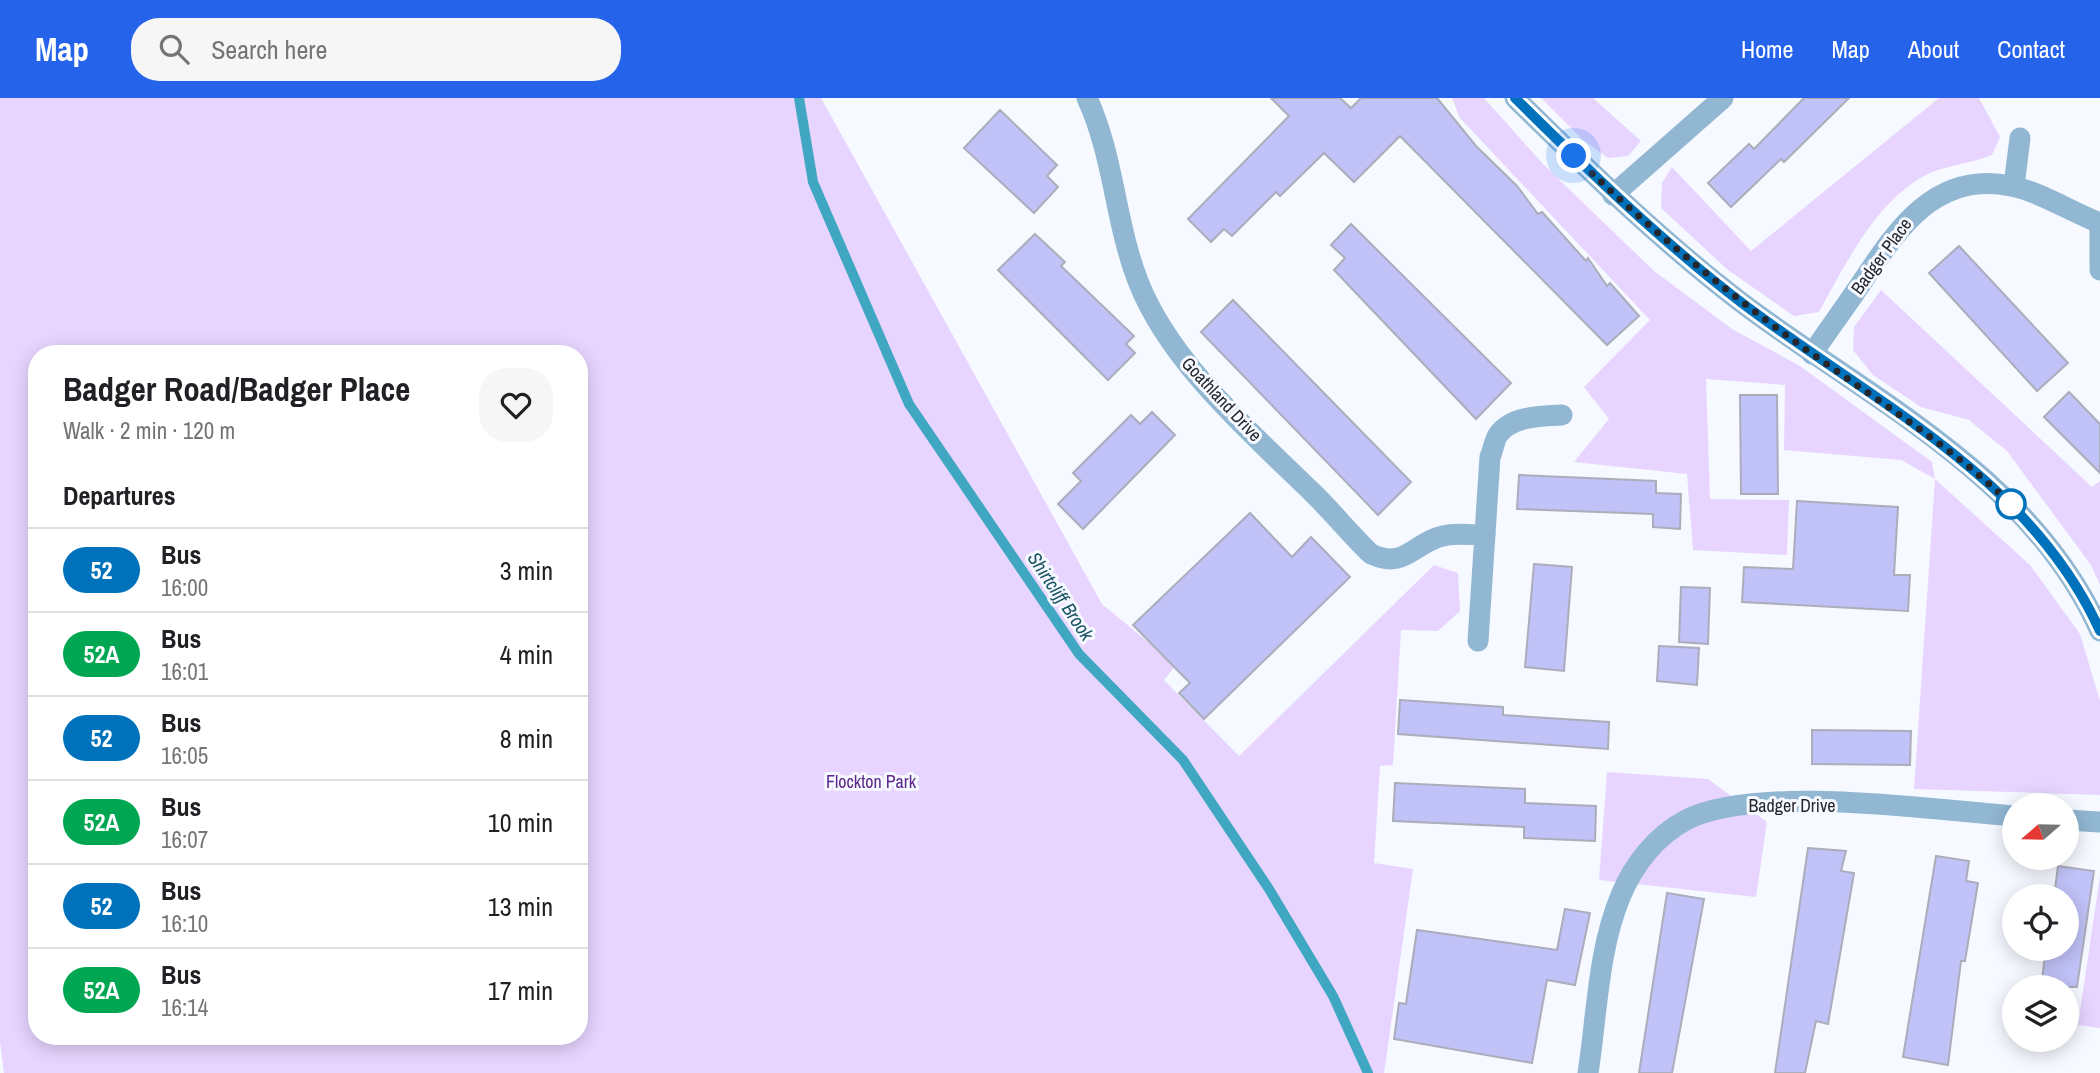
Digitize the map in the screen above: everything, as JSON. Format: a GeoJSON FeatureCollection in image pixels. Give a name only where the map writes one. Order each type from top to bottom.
{"type":"FeatureCollection","features":[{"type":"Feature","properties":{"kind":"street","name":"Goathland Drive"},"geometry":{"type":"LineString","coordinates":[[1087,98],[1106,151],[1126,245],[1139,284],[1157,321],[1178,352],[1208,386],[1371,554],[1385,560],[1404,557],[1436,538],[1449,534],[1485,535]]}},
{"type":"Feature","properties":{"kind":"street"},"geometry":{"type":"LineString","coordinates":[[1515,98],[1613,195],[1741,302],[1965,461],[2035,528],[2065,566],[2100,631]]}},
{"type":"Feature","properties":{"kind":"street"},"geometry":{"type":"LineString","coordinates":[[1613,195],[1723,98]]}},
{"type":"Feature","properties":{"kind":"street"},"geometry":{"type":"LineString","coordinates":[[2014,186],[2020,138]]}},
{"type":"Feature","properties":{"kind":"street","name":"Badger Place"},"geometry":{"type":"LineString","coordinates":[[1812,354],[1894,234],[1914,212],[1937,197],[1962,188],[1990,183],[2014,186],[2100,223],[2100,270]]}},
{"type":"Feature","properties":{"kind":"street"},"geometry":{"type":"LineString","coordinates":[[1478,641],[1490,457],[1498,435],[1515,422],[1539,416],[1562,415]]}},
{"type":"Feature","properties":{"kind":"street","name":"Badger Drive"},"geometry":{"type":"LineString","coordinates":[[1588,1073],[1609,932],[1620,896],[1634,868],[1660,838],[1687,820],[1722,807],[1772,802],[2002,815]]}},
{"type":"Feature","properties":{"kind":"street"},"geometry":{"type":"LineString","coordinates":[[2079,821],[2100,822]]}},
{"type":"Feature","properties":{"kind":"green space","name":"Flockton Park"},"geometry":{"type":"Polygon","coordinates":[[[0,98],[821,98],[1102,604],[1176,665],[1164,680],[1239,756],[1434,565],[1458,573],[1460,611],[1438,631],[1401,630],[1393,765],[1380,766],[1374,863],[1413,869],[1384,1073],[4,1073],[0,1042],[0,98]]]}},
{"type":"Feature","properties":{"kind":"green space"},"geometry":{"type":"Polygon","coordinates":[[[1452,98],[1484,98],[1544,165],[1654,271],[1732,329],[1800,366],[1932,462],[1935,479],[1901,460],[1784,450],[1785,385],[1706,379],[1710,499],[1789,500],[1787,555],[1693,550],[1687,474],[1574,462],[1609,419],[1584,387],[1650,320],[1460,118],[1452,98]]]}},
{"type":"Feature","properties":{"kind":"green space"},"geometry":{"type":"Polygon","coordinates":[[[1541,98],[1593,98],[1641,141],[1628,156],[1608,158],[1582,139],[1541,98]]]}},
{"type":"Feature","properties":{"kind":"green space"},"geometry":{"type":"Polygon","coordinates":[[[1939,98],[1979,98],[2000,137],[1992,155],[1932,172],[1906,188],[1863,236],[1819,312],[1794,316],[1728,270],[1661,208],[1662,183],[1672,167],[1751,251],[1939,98]]]}},
{"type":"Feature","properties":{"kind":"green space"},"geometry":{"type":"Polygon","coordinates":[[[1881,290],[2092,487],[2100,481],[2100,585],[2091,565],[2007,451],[1969,420],[1921,407],[1873,375],[1853,350],[1854,327],[1881,290]]]}},
{"type":"Feature","properties":{"kind":"green space"},"geometry":{"type":"Polygon","coordinates":[[[1935,479],[2030,565],[2080,634],[2100,701],[2100,795],[1914,789],[1935,479]]]}},
{"type":"Feature","properties":{"kind":"green space"},"geometry":{"type":"Polygon","coordinates":[[[1607,772],[1708,779],[1767,822],[1756,897],[1599,880],[1607,772]]]}},
{"type":"Feature","properties":{"kind":"green space"},"geometry":{"type":"Polygon","coordinates":[[[2100,876],[2100,1028],[2079,1025],[2100,876]]]}},
{"type":"Feature","properties":{"kind":"building"},"geometry":{"type":"Polygon","coordinates":[[[1271,98],[1340,98],[1351,108],[1361,98],[1437,98],[1476,146],[1517,186],[1538,214],[1542,212],[1586,261],[1588,258],[1607,286],[1610,283],[1639,316],[1607,345],[1400,136],[1354,182],[1324,153],[1280,196],[1276,192],[1232,236],[1224,229],[1211,242],[1188,219],[1289,116],[1271,98]]]}},
{"type":"Feature","properties":{"kind":"building"},"geometry":{"type":"Polygon","coordinates":[[[1804,98],[1849,98],[1784,162],[1781,159],[1731,207],[1708,183],[1749,144],[1754,149],[1804,98]]]}},
{"type":"Feature","properties":{"kind":"building"},"geometry":{"type":"Polygon","coordinates":[[[1000,110],[1057,165],[1047,176],[1058,187],[1034,213],[964,148],[1000,110]]]}},
{"type":"Feature","properties":{"kind":"building"},"geometry":{"type":"Polygon","coordinates":[[[1351,224],[1511,383],[1476,419],[1334,270],[1345,258],[1331,245],[1351,224]]]}},
{"type":"Feature","properties":{"kind":"building"},"geometry":{"type":"Polygon","coordinates":[[[1035,234],[1065,262],[1061,266],[1134,336],[1126,344],[1135,353],[1108,380],[998,270],[1035,234]]]}},
{"type":"Feature","properties":{"kind":"building"},"geometry":{"type":"Polygon","coordinates":[[[1959,246],[2068,363],[2037,391],[1929,273],[1959,246]]]}},
{"type":"Feature","properties":{"kind":"building"},"geometry":{"type":"Polygon","coordinates":[[[1233,300],[1411,482],[1378,515],[1201,332],[1233,300]]]}},
{"type":"Feature","properties":{"kind":"building"},"geometry":{"type":"Polygon","coordinates":[[[2069,392],[2100,424],[2100,473],[2044,417],[2069,392]]]}},
{"type":"Feature","properties":{"kind":"building"},"geometry":{"type":"Polygon","coordinates":[[[1740,395],[1777,395],[1778,494],[1741,494],[1740,395]]]}},
{"type":"Feature","properties":{"kind":"building"},"geometry":{"type":"Polygon","coordinates":[[[1152,412],[1175,435],[1083,529],[1058,504],[1081,481],[1073,473],[1131,415],[1140,424],[1152,412]]]}},
{"type":"Feature","properties":{"kind":"building"},"geometry":{"type":"Polygon","coordinates":[[[1519,475],[1656,481],[1656,493],[1681,494],[1680,529],[1653,527],[1653,514],[1517,509],[1519,475]]]}},
{"type":"Feature","properties":{"kind":"building"},"geometry":{"type":"Polygon","coordinates":[[[1797,501],[1898,507],[1894,575],[1910,575],[1908,611],[1742,602],[1744,567],[1793,569],[1797,501]]]}},
{"type":"Feature","properties":{"kind":"building"},"geometry":{"type":"Polygon","coordinates":[[[1250,513],[1292,557],[1311,537],[1350,577],[1204,719],[1179,693],[1190,683],[1133,625],[1250,513]]]}},
{"type":"Feature","properties":{"kind":"building"},"geometry":{"type":"Polygon","coordinates":[[[1534,564],[1572,567],[1564,671],[1525,667],[1534,564]]]}},
{"type":"Feature","properties":{"kind":"building"},"geometry":{"type":"Polygon","coordinates":[[[1681,587],[1710,588],[1708,644],[1679,642],[1681,587]]]}},
{"type":"Feature","properties":{"kind":"building"},"geometry":{"type":"Polygon","coordinates":[[[1659,646],[1699,648],[1697,685],[1657,681],[1659,646]]]}},
{"type":"Feature","properties":{"kind":"building"},"geometry":{"type":"Polygon","coordinates":[[[1400,700],[1503,707],[1503,715],[1609,722],[1608,749],[1398,734],[1400,700]]]}},
{"type":"Feature","properties":{"kind":"building"},"geometry":{"type":"Polygon","coordinates":[[[1812,730],[1911,731],[1910,765],[1812,764],[1812,730]]]}},
{"type":"Feature","properties":{"kind":"building"},"geometry":{"type":"Polygon","coordinates":[[[1395,783],[1525,789],[1525,803],[1596,806],[1595,841],[1524,838],[1524,827],[1393,821],[1395,783]]]}},
{"type":"Feature","properties":{"kind":"building"},"geometry":{"type":"Polygon","coordinates":[[[1808,848],[1846,851],[1841,871],[1854,873],[1828,1024],[1816,1021],[1805,1073],[1775,1073],[1808,848]]]}},
{"type":"Feature","properties":{"kind":"building"},"geometry":{"type":"Polygon","coordinates":[[[1936,856],[1969,861],[1966,881],[1978,883],[1965,961],[1961,961],[1948,1065],[1903,1057],[1936,856]]]}},
{"type":"Feature","properties":{"kind":"building"},"geometry":{"type":"Polygon","coordinates":[[[2057,870],[2094,871],[2079,975],[2043,975],[2044,961],[2079,961],[2079,884],[2056,884],[2057,870]]]}},
{"type":"Feature","properties":{"kind":"building"},"geometry":{"type":"Polygon","coordinates":[[[1667,893],[1704,899],[1672,1073],[1639,1073],[1667,893]]]}},
{"type":"Feature","properties":{"kind":"building"},"geometry":{"type":"Polygon","coordinates":[[[1565,909],[1590,913],[1575,985],[1547,980],[1532,1063],[1394,1039],[1399,1003],[1406,1004],[1417,930],[1557,950],[1565,909]]]}},
{"type":"Feature","properties":{"kind":"waterway","name":"Shirtcliff Brook"},"geometry":{"type":"LineString","coordinates":[[799,98],[813,182],[909,404],[1079,654],[1183,760],[1269,889],[1333,996],[1368,1073]]}},
{"type":"Feature","properties":{"kind":"bus line","name":"52"},"geometry":{"type":"LineString","coordinates":[[1515,98],[1613,195],[1741,302],[1965,461],[2035,528],[2065,566],[2087,602],[2100,631]]}},
{"type":"Feature","properties":{"kind":"route"},"geometry":{"type":"LineString","coordinates":[[1574,156],[1613,195],[1741,302],[1965,461],[2018,511],[2011,504]]}}]}
